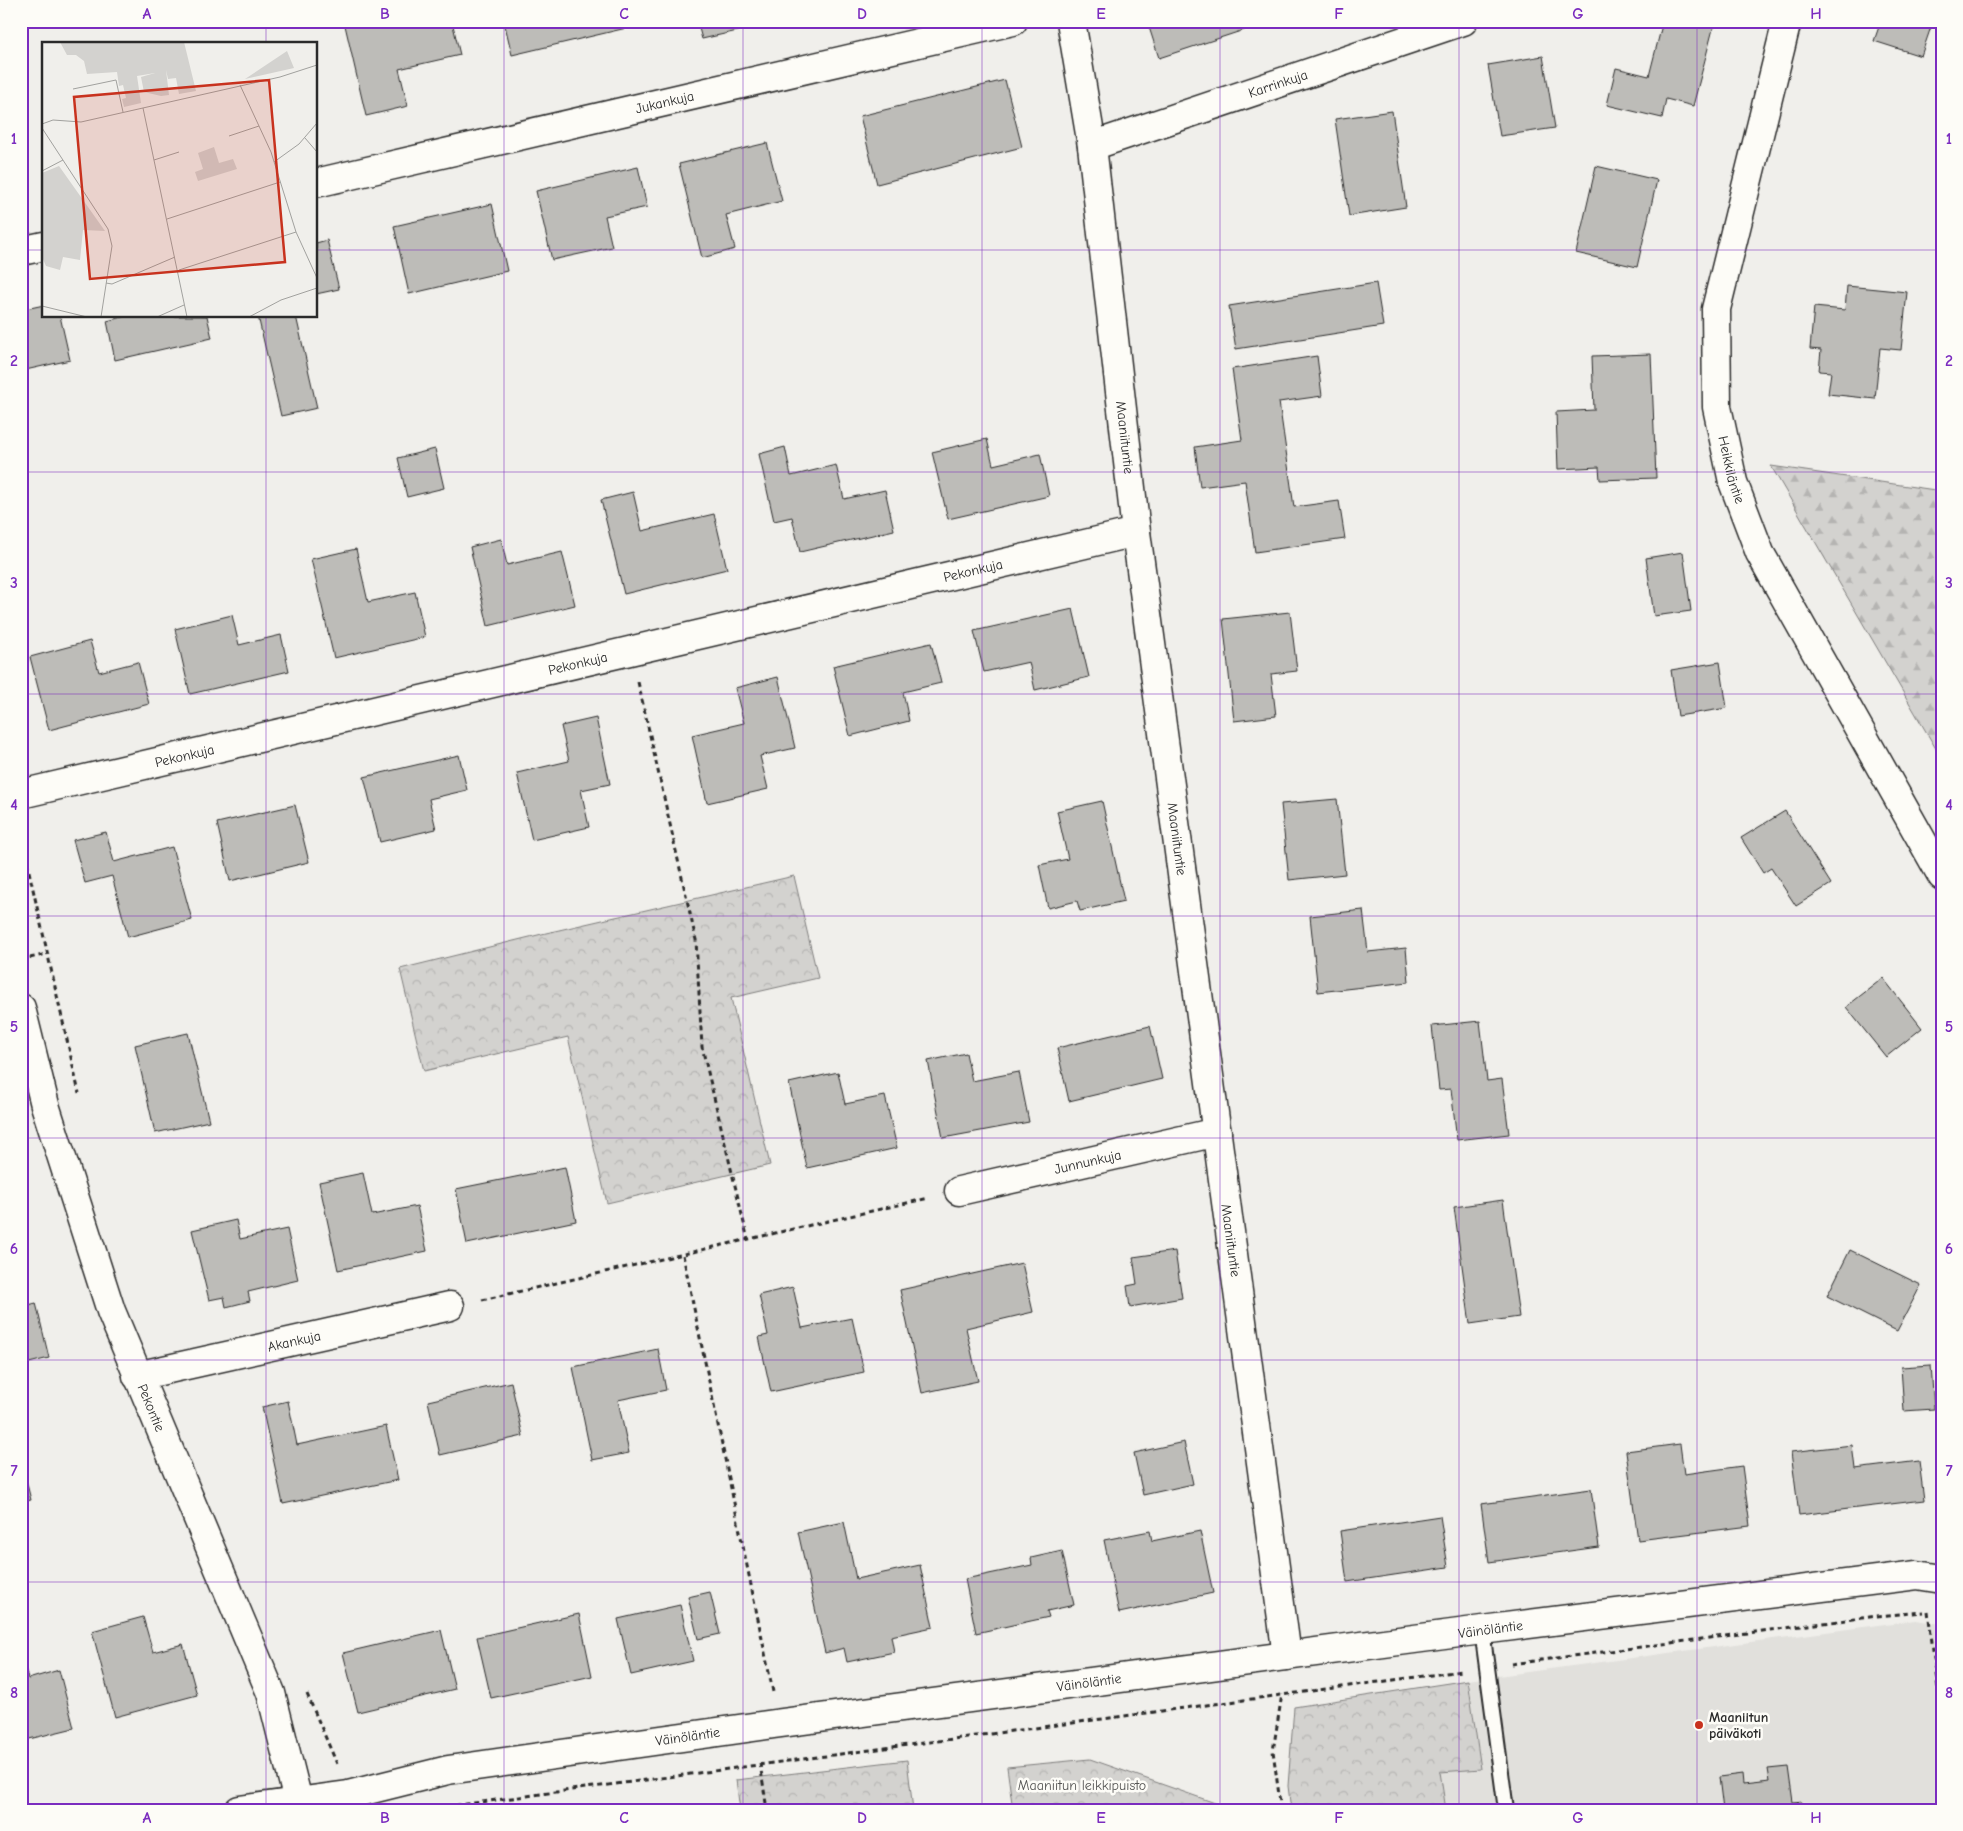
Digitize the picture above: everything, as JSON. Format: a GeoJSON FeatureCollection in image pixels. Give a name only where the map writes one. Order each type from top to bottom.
{"type":"FeatureCollection","features":[{"type":"Feature","properties":{"kind":"street","name":"Jukankuja"},"geometry":{"type":"LineString","coordinates":[[318,183],[1013,21]]}},
{"type":"Feature","properties":{"kind":"street","name":"Maaniituntie"},"geometry":{"type":"LineString","coordinates":[[1071,21],[1092,146],[1136,532],[1287,1656]]}},
{"type":"Feature","properties":{"kind":"street","name":"Karrinkuja"},"geometry":{"type":"LineString","coordinates":[[1092,146],[1463,21]]}},
{"type":"Feature","properties":{"kind":"street","name":"Heikkiläntie"},"geometry":{"type":"LineString","coordinates":[[1787,21],[1716,309],[1717,407],[1733,482],[1760,553],[1942,876]]}},
{"type":"Feature","properties":{"kind":"street"},"geometry":{"type":"LineString","coordinates":[[21,252],[42,247]]}},
{"type":"Feature","properties":{"kind":"street","name":"Pekonkuja"},"geometry":{"type":"LineString","coordinates":[[21,794],[1136,532]]}},
{"type":"Feature","properties":{"kind":"street","name":"Pekontie"},"geometry":{"type":"LineString","coordinates":[[21,1008],[51,1123],[111,1311],[271,1693],[298,1802]]}},
{"type":"Feature","properties":{"kind":"street","name":"Junnunkuja"},"geometry":{"type":"LineString","coordinates":[[959,1191],[1217,1132]]}},
{"type":"Feature","properties":{"kind":"street","name":"Akankuja"},"geometry":{"type":"LineString","coordinates":[[137,1376],[450,1306]]}},
{"type":"Feature","properties":{"kind":"street","name":"Väinöläntie"},"geometry":{"type":"LineString","coordinates":[[238,1810],[348,1795],[448,1770],[774,1724],[1482,1630],[1917,1575],[1942,1578]]}},
{"type":"Feature","properties":{"kind":"lane"},"geometry":{"type":"LineString","coordinates":[[1482,1630],[1506,1810]]}},
{"type":"Feature","properties":{"kind":"path"},"geometry":{"type":"LineString","coordinates":[[630,650],[696,940],[702,1047],[748,1240]]}},
{"type":"Feature","properties":{"kind":"path"},"geometry":{"type":"LineString","coordinates":[[21,836],[80,1096]]}},
{"type":"Feature","properties":{"kind":"path"},"geometry":{"type":"LineString","coordinates":[[21,960],[48,954]]}},
{"type":"Feature","properties":{"kind":"path"},"geometry":{"type":"LineString","coordinates":[[450,1306],[683,1255],[959,1191]]}},
{"type":"Feature","properties":{"kind":"path"},"geometry":{"type":"LineString","coordinates":[[683,1255],[772,1688]]}},
{"type":"Feature","properties":{"kind":"path"},"geometry":{"type":"LineString","coordinates":[[1928,1611],[1942,1720]]}},
{"type":"Feature","properties":{"kind":"path"},"geometry":{"type":"LineString","coordinates":[[438,1810],[459,1805],[760,1764],[1877,1616],[1935,1611]]}},
{"type":"Feature","properties":{"kind":"path"},"geometry":{"type":"LineString","coordinates":[[307,1692],[341,1773],[348,1795]]}},
{"type":"Feature","properties":{"kind":"path"},"geometry":{"type":"LineString","coordinates":[[1281,1810],[1273,1751],[1282,1695]]}},
{"type":"Feature","properties":{"kind":"path"},"geometry":{"type":"LineString","coordinates":[[766,1802],[767,1810]]}},
{"type":"Feature","properties":{"kind":"shaded area","name":"Maaniitun päiväkoti"},"geometry":{"type":"Polygon","coordinates":[[[1915,1620],[1942,1624],[1942,1810],[1446,1810],[1440,1772],[1481,1769],[1468,1680],[1915,1620]]]}},
{"type":"Feature","properties":{"kind":"green space"},"geometry":{"type":"Polygon","coordinates":[[[1771,466],[1942,491],[1942,759],[1771,466]]]}},
{"type":"Feature","properties":{"kind":"green space"},"geometry":{"type":"Polygon","coordinates":[[[794,876],[818,978],[731,998],[770,1165],[607,1203],[568,1037],[424,1071],[400,969],[794,876]]]}},
{"type":"Feature","properties":{"kind":"green space"},"geometry":{"type":"Polygon","coordinates":[[[1468,1680],[1481,1769],[1440,1772],[1446,1810],[1291,1810],[1288,1786],[1294,1707],[1468,1680]]]}},
{"type":"Feature","properties":{"kind":"green space","name":"Maaniitun leikkipuisto"},"geometry":{"type":"Polygon","coordinates":[[[1090,1759],[1235,1810],[1013,1810],[1007,1767],[1090,1759]]]}},
{"type":"Feature","properties":{"kind":"green space"},"geometry":{"type":"Polygon","coordinates":[[[907,1760],[913,1810],[740,1810],[736,1780],[907,1760]]]}},
{"type":"Feature","properties":{"kind":"building"},"geometry":{"type":"Polygon","coordinates":[[[344,21],[452,21],[460,55],[399,69],[408,106],[366,116],[344,21]]]}},
{"type":"Feature","properties":{"kind":"building"},"geometry":{"type":"Polygon","coordinates":[[[504,21],[634,21],[635,26],[512,55],[504,21]]]}},
{"type":"Feature","properties":{"kind":"building"},"geometry":{"type":"Polygon","coordinates":[[[697,21],[782,21],[702,39],[697,21]]]}},
{"type":"Feature","properties":{"kind":"building"},"geometry":{"type":"Polygon","coordinates":[[[1147,21],[1251,21],[1253,27],[1159,58],[1147,21]]]}},
{"type":"Feature","properties":{"kind":"building"},"geometry":{"type":"Polygon","coordinates":[[[1663,21],[1715,21],[1693,106],[1666,99],[1662,118],[1607,105],[1616,68],[1649,76],[1663,21]]]}},
{"type":"Feature","properties":{"kind":"building"},"geometry":{"type":"Polygon","coordinates":[[[1881,21],[1933,21],[1921,56],[1874,41],[1881,21]]]}},
{"type":"Feature","properties":{"kind":"building"},"geometry":{"type":"Polygon","coordinates":[[[1942,40],[1942,57],[1937,56],[1942,40]]]}},
{"type":"Feature","properties":{"kind":"building"},"geometry":{"type":"Polygon","coordinates":[[[1543,56],[1555,128],[1500,136],[1488,65],[1543,56]]]}},
{"type":"Feature","properties":{"kind":"building"},"geometry":{"type":"Polygon","coordinates":[[[1005,80],[1022,147],[877,184],[860,116],[1005,80]]]}},
{"type":"Feature","properties":{"kind":"building"},"geometry":{"type":"Polygon","coordinates":[[[1392,111],[1406,207],[1349,216],[1335,119],[1392,111]]]}},
{"type":"Feature","properties":{"kind":"building"},"geometry":{"type":"Polygon","coordinates":[[[767,143],[782,201],[726,215],[735,249],[702,258],[679,164],[767,143]]]}},
{"type":"Feature","properties":{"kind":"building"},"geometry":{"type":"Polygon","coordinates":[[[1596,166],[1657,180],[1637,267],[1576,253],[1596,166]]]}},
{"type":"Feature","properties":{"kind":"building"},"geometry":{"type":"Polygon","coordinates":[[[638,167],[647,207],[605,216],[612,247],[552,260],[536,191],[638,167]]]}},
{"type":"Feature","properties":{"kind":"building"},"geometry":{"type":"Polygon","coordinates":[[[492,204],[507,271],[409,294],[394,226],[492,204]]]}},
{"type":"Feature","properties":{"kind":"building"},"geometry":{"type":"Polygon","coordinates":[[[327,240],[339,289],[318,294],[318,242],[327,240]]]}},
{"type":"Feature","properties":{"kind":"building"},"geometry":{"type":"Polygon","coordinates":[[[1376,283],[1383,326],[1236,349],[1229,306],[1376,283]]]}},
{"type":"Feature","properties":{"kind":"building"},"geometry":{"type":"Polygon","coordinates":[[[1847,286],[1907,292],[1901,350],[1880,348],[1875,399],[1828,394],[1831,372],[1819,371],[1821,350],[1810,349],[1814,307],[1845,310],[1847,286]]]}},
{"type":"Feature","properties":{"kind":"building"},"geometry":{"type":"Polygon","coordinates":[[[42,305],[42,318],[60,318],[70,360],[21,371],[21,310],[42,305]]]}},
{"type":"Feature","properties":{"kind":"building"},"geometry":{"type":"Polygon","coordinates":[[[118,318],[207,318],[212,338],[115,360],[107,321],[118,318]]]}},
{"type":"Feature","properties":{"kind":"building"},"geometry":{"type":"Polygon","coordinates":[[[258,318],[296,318],[317,408],[281,416],[258,318]]]}},
{"type":"Feature","properties":{"kind":"building"},"geometry":{"type":"Polygon","coordinates":[[[1651,354],[1656,478],[1600,480],[1599,467],[1558,469],[1556,412],[1594,410],[1592,356],[1651,354]]]}},
{"type":"Feature","properties":{"kind":"building"},"geometry":{"type":"Polygon","coordinates":[[[1317,356],[1322,396],[1279,402],[1294,507],[1339,501],[1345,539],[1255,552],[1245,481],[1200,487],[1195,447],[1242,440],[1232,369],[1317,356]]]}},
{"type":"Feature","properties":{"kind":"building"},"geometry":{"type":"Polygon","coordinates":[[[987,439],[993,465],[1040,454],[1049,496],[948,519],[932,452],[987,439]]]}},
{"type":"Feature","properties":{"kind":"building"},"geometry":{"type":"Polygon","coordinates":[[[785,447],[791,476],[836,465],[844,499],[885,490],[894,530],[800,552],[792,517],[774,521],[759,454],[785,447]]]}},
{"type":"Feature","properties":{"kind":"building"},"geometry":{"type":"Polygon","coordinates":[[[435,449],[444,488],[407,497],[398,458],[435,449]]]}},
{"type":"Feature","properties":{"kind":"building"},"geometry":{"type":"Polygon","coordinates":[[[633,492],[642,531],[714,514],[727,569],[624,594],[601,500],[633,492]]]}},
{"type":"Feature","properties":{"kind":"building"},"geometry":{"type":"Polygon","coordinates":[[[501,539],[507,565],[562,552],[575,605],[488,626],[470,547],[501,539]]]}},
{"type":"Feature","properties":{"kind":"building"},"geometry":{"type":"Polygon","coordinates":[[[356,549],[368,602],[415,592],[425,637],[334,658],[311,559],[356,549]]]}},
{"type":"Feature","properties":{"kind":"building"},"geometry":{"type":"Polygon","coordinates":[[[1683,552],[1691,611],[1654,616],[1646,558],[1683,552]]]}},
{"type":"Feature","properties":{"kind":"building"},"geometry":{"type":"Polygon","coordinates":[[[1073,609],[1089,677],[1035,690],[1029,662],[984,672],[974,631],[1073,609]]]}},
{"type":"Feature","properties":{"kind":"building"},"geometry":{"type":"Polygon","coordinates":[[[1290,612],[1297,671],[1271,674],[1276,716],[1234,721],[1223,619],[1290,612]]]}},
{"type":"Feature","properties":{"kind":"building"},"geometry":{"type":"Polygon","coordinates":[[[232,615],[239,645],[281,635],[289,671],[190,694],[175,629],[232,615]]]}},
{"type":"Feature","properties":{"kind":"building"},"geometry":{"type":"Polygon","coordinates":[[[90,641],[99,672],[138,662],[149,704],[49,730],[30,657],[90,641]]]}},
{"type":"Feature","properties":{"kind":"building"},"geometry":{"type":"Polygon","coordinates":[[[931,643],[941,683],[903,692],[909,721],[850,736],[833,666],[931,643]]]}},
{"type":"Feature","properties":{"kind":"building"},"geometry":{"type":"Polygon","coordinates":[[[1720,662],[1727,708],[1678,716],[1671,670],[1720,662]]]}},
{"type":"Feature","properties":{"kind":"building"},"geometry":{"type":"Polygon","coordinates":[[[778,677],[795,748],[760,756],[768,789],[707,803],[692,735],[744,723],[735,688],[778,677]]]}},
{"type":"Feature","properties":{"kind":"building"},"geometry":{"type":"Polygon","coordinates":[[[596,718],[610,784],[581,790],[589,827],[532,840],[517,773],[569,761],[561,726],[596,718]]]}},
{"type":"Feature","properties":{"kind":"building"},"geometry":{"type":"Polygon","coordinates":[[[459,755],[467,790],[429,799],[436,829],[380,842],[364,777],[459,755]]]}},
{"type":"Feature","properties":{"kind":"building"},"geometry":{"type":"Polygon","coordinates":[[[1337,799],[1345,874],[1289,880],[1281,804],[1337,799]]]}},
{"type":"Feature","properties":{"kind":"building"},"geometry":{"type":"Polygon","coordinates":[[[1102,801],[1124,901],[1080,911],[1077,901],[1048,908],[1039,865],[1068,859],[1057,811],[1102,801]]]}},
{"type":"Feature","properties":{"kind":"building"},"geometry":{"type":"Polygon","coordinates":[[[295,805],[309,862],[230,881],[217,823],[295,805]]]}},
{"type":"Feature","properties":{"kind":"building"},"geometry":{"type":"Polygon","coordinates":[[[1785,811],[1831,884],[1796,906],[1771,868],[1763,873],[1741,838],[1785,811]]]}},
{"type":"Feature","properties":{"kind":"building"},"geometry":{"type":"Polygon","coordinates":[[[106,832],[114,862],[172,847],[192,920],[128,937],[112,876],[85,883],[73,840],[106,832]]]}},
{"type":"Feature","properties":{"kind":"building"},"geometry":{"type":"Polygon","coordinates":[[[1363,910],[1368,952],[1406,948],[1409,982],[1318,992],[1310,916],[1363,910]]]}},
{"type":"Feature","properties":{"kind":"building"},"geometry":{"type":"Polygon","coordinates":[[[1883,978],[1922,1028],[1886,1057],[1846,1007],[1883,978]]]}},
{"type":"Feature","properties":{"kind":"building"},"geometry":{"type":"Polygon","coordinates":[[[1480,1021],[1487,1081],[1502,1079],[1509,1134],[1457,1140],[1451,1089],[1439,1090],[1432,1026],[1480,1021]]]}},
{"type":"Feature","properties":{"kind":"building"},"geometry":{"type":"Polygon","coordinates":[[[1150,1026],[1162,1079],[1069,1101],[1057,1048],[1150,1026]]]}},
{"type":"Feature","properties":{"kind":"building"},"geometry":{"type":"Polygon","coordinates":[[[188,1033],[209,1121],[155,1133],[135,1045],[188,1033]]]}},
{"type":"Feature","properties":{"kind":"building"},"geometry":{"type":"Polygon","coordinates":[[[966,1053],[972,1081],[1019,1072],[1029,1122],[943,1138],[928,1061],[966,1053]]]}},
{"type":"Feature","properties":{"kind":"building"},"geometry":{"type":"Polygon","coordinates":[[[838,1072],[845,1104],[885,1096],[897,1148],[807,1168],[789,1083],[838,1072]]]}},
{"type":"Feature","properties":{"kind":"building"},"geometry":{"type":"Polygon","coordinates":[[[565,1167],[576,1221],[467,1244],[456,1189],[565,1167]]]}},
{"type":"Feature","properties":{"kind":"building"},"geometry":{"type":"Polygon","coordinates":[[[363,1173],[372,1215],[417,1206],[427,1251],[338,1270],[319,1182],[363,1173]]]}},
{"type":"Feature","properties":{"kind":"building"},"geometry":{"type":"Polygon","coordinates":[[[1503,1200],[1519,1317],[1470,1324],[1454,1207],[1503,1200]]]}},
{"type":"Feature","properties":{"kind":"building"},"geometry":{"type":"Polygon","coordinates":[[[236,1220],[240,1239],[287,1229],[298,1280],[248,1292],[250,1301],[226,1307],[224,1297],[209,1300],[192,1230],[236,1220]]]}},
{"type":"Feature","properties":{"kind":"building"},"geometry":{"type":"Polygon","coordinates":[[[1850,1250],[1921,1285],[1897,1331],[1827,1296],[1850,1250]]]}},
{"type":"Feature","properties":{"kind":"building"},"geometry":{"type":"Polygon","coordinates":[[[1175,1251],[1182,1298],[1130,1307],[1127,1286],[1137,1284],[1133,1257],[1175,1251]]]}},
{"type":"Feature","properties":{"kind":"building"},"geometry":{"type":"Polygon","coordinates":[[[1022,1263],[1033,1312],[966,1328],[978,1381],[922,1393],[900,1290],[1022,1263]]]}},
{"type":"Feature","properties":{"kind":"building"},"geometry":{"type":"Polygon","coordinates":[[[793,1287],[802,1328],[852,1318],[864,1372],[771,1392],[759,1337],[768,1335],[759,1295],[793,1287]]]}},
{"type":"Feature","properties":{"kind":"building"},"geometry":{"type":"Polygon","coordinates":[[[36,1303],[49,1358],[21,1365],[21,1307],[36,1303]]]}},
{"type":"Feature","properties":{"kind":"building"},"geometry":{"type":"Polygon","coordinates":[[[658,1349],[666,1390],[618,1400],[629,1453],[592,1460],[573,1367],[658,1349]]]}},
{"type":"Feature","properties":{"kind":"building"},"geometry":{"type":"Polygon","coordinates":[[[1931,1365],[1934,1409],[1904,1411],[1901,1367],[1931,1365]]]}},
{"type":"Feature","properties":{"kind":"building"},"geometry":{"type":"Polygon","coordinates":[[[511,1382],[523,1436],[440,1455],[428,1401],[511,1382]]]}},
{"type":"Feature","properties":{"kind":"building"},"geometry":{"type":"Polygon","coordinates":[[[288,1401],[297,1445],[386,1426],[398,1480],[283,1504],[262,1407],[288,1401]]]}},
{"type":"Feature","properties":{"kind":"building"},"geometry":{"type":"Polygon","coordinates":[[[1184,1442],[1193,1484],[1143,1495],[1134,1453],[1184,1442]]]}},
{"type":"Feature","properties":{"kind":"building"},"geometry":{"type":"Polygon","coordinates":[[[1680,1444],[1684,1474],[1742,1466],[1750,1526],[1638,1540],[1626,1451],[1680,1444]]]}},
{"type":"Feature","properties":{"kind":"building"},"geometry":{"type":"Polygon","coordinates":[[[1852,1445],[1855,1469],[1919,1461],[1924,1500],[1799,1515],[1791,1452],[1852,1445]]]}},
{"type":"Feature","properties":{"kind":"building"},"geometry":{"type":"Polygon","coordinates":[[[21,1460],[31,1500],[21,1502],[21,1460]]]}},
{"type":"Feature","properties":{"kind":"building"},"geometry":{"type":"Polygon","coordinates":[[[1591,1489],[1599,1547],[1489,1562],[1481,1504],[1591,1489]]]}},
{"type":"Feature","properties":{"kind":"building"},"geometry":{"type":"Polygon","coordinates":[[[1440,1516],[1448,1567],[1347,1582],[1340,1531],[1440,1516]]]}},
{"type":"Feature","properties":{"kind":"building"},"geometry":{"type":"Polygon","coordinates":[[[844,1522],[856,1579],[920,1565],[933,1627],[891,1636],[894,1652],[847,1662],[844,1648],[825,1653],[798,1532],[844,1522]]]}},
{"type":"Feature","properties":{"kind":"building"},"geometry":{"type":"Polygon","coordinates":[[[1150,1531],[1152,1541],[1200,1531],[1213,1593],[1119,1613],[1104,1540],[1150,1531]]]}},
{"type":"Feature","properties":{"kind":"building"},"geometry":{"type":"Polygon","coordinates":[[[1062,1551],[1074,1605],[1047,1611],[1049,1617],[976,1633],[965,1579],[1032,1565],[1031,1558],[1062,1551]]]}},
{"type":"Feature","properties":{"kind":"building"},"geometry":{"type":"Polygon","coordinates":[[[710,1592],[720,1634],[698,1639],[688,1597],[710,1592]]]}},
{"type":"Feature","properties":{"kind":"building"},"geometry":{"type":"Polygon","coordinates":[[[680,1605],[693,1661],[631,1675],[618,1619],[680,1605]]]}},
{"type":"Feature","properties":{"kind":"building"},"geometry":{"type":"Polygon","coordinates":[[[579,1614],[592,1676],[491,1698],[477,1637],[579,1614]]]}},
{"type":"Feature","properties":{"kind":"building"},"geometry":{"type":"Polygon","coordinates":[[[143,1617],[153,1652],[183,1644],[197,1695],[115,1717],[92,1631],[143,1617]]]}},
{"type":"Feature","properties":{"kind":"building"},"geometry":{"type":"Polygon","coordinates":[[[441,1630],[455,1689],[358,1712],[343,1653],[441,1630]]]}},
{"type":"Feature","properties":{"kind":"building"},"geometry":{"type":"Polygon","coordinates":[[[21,1653],[28,1679],[59,1670],[74,1728],[21,1741],[21,1653]]]}},
{"type":"Feature","properties":{"kind":"building"},"geometry":{"type":"Polygon","coordinates":[[[1788,1767],[1793,1803],[1802,1802],[1803,1810],[1723,1810],[1719,1777],[1742,1774],[1743,1784],[1770,1781],[1768,1769],[1788,1767]]]}},
{"type":"Feature","properties":{"kind":"place","name":"Maaniitun päiväkoti"},"geometry":{"type":"Point","coordinates":[1699,1725]}}]}
